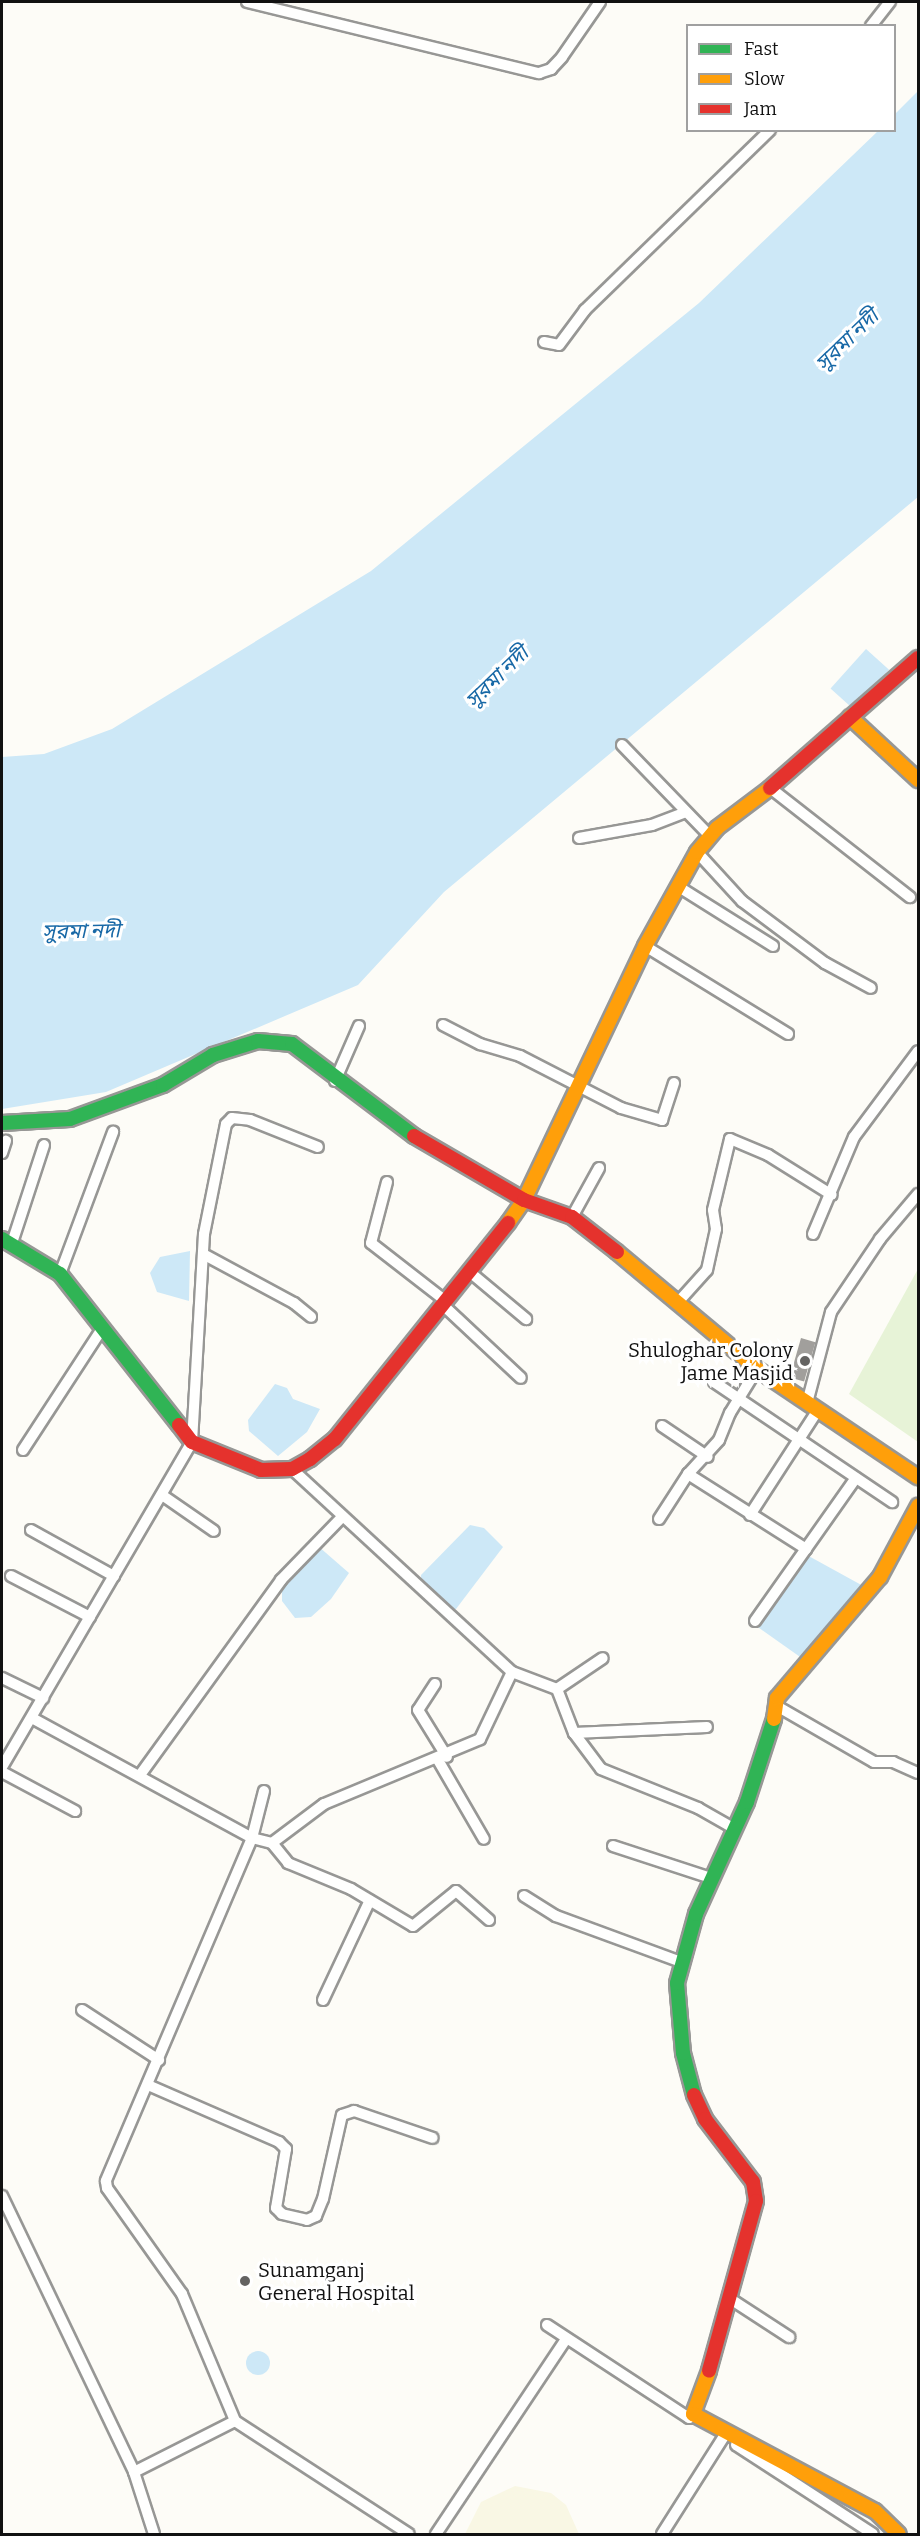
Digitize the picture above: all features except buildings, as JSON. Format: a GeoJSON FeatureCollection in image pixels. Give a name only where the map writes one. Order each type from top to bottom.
{"type":"FeatureCollection","features":[{"type":"Feature","properties":{"kind":"street"},"geometry":{"type":"LineString","coordinates":[[247,2],[539,73],[551,69],[562,57],[600,2]]}},
{"type":"Feature","properties":{"kind":"street"},"geometry":{"type":"LineString","coordinates":[[874,24],[890,2]]}},
{"type":"Feature","properties":{"kind":"street"},"geometry":{"type":"LineString","coordinates":[[544,342],[559,345],[585,310],[768,132]]}},
{"type":"Feature","properties":{"kind":"street"},"geometry":{"type":"LineString","coordinates":[[44,1145],[4,1241],[60,1274],[192,1442],[261,1470],[292,1469],[335,1439],[471,1273],[525,1200],[580,1088],[645,946],[697,852],[710,836],[918,658]]}},
{"type":"Feature","properties":{"kind":"street"},"geometry":{"type":"LineString","coordinates":[[850,717],[918,780]]}},
{"type":"Feature","properties":{"kind":"street"},"geometry":{"type":"LineString","coordinates":[[622,745],[654,774],[684,813],[710,836]]}},
{"type":"Feature","properties":{"kind":"street"},"geometry":{"type":"LineString","coordinates":[[769,787],[910,897]]}},
{"type":"Feature","properties":{"kind":"street"},"geometry":{"type":"LineString","coordinates":[[579,838],[652,825],[684,813]]}},
{"type":"Feature","properties":{"kind":"street"},"geometry":{"type":"LineString","coordinates":[[697,852],[742,901],[825,963],[871,988]]}},
{"type":"Feature","properties":{"kind":"street"},"geometry":{"type":"LineString","coordinates":[[679,887],[773,946]]}},
{"type":"Feature","properties":{"kind":"street"},"geometry":{"type":"LineString","coordinates":[[645,946],[788,1034]]}},
{"type":"Feature","properties":{"kind":"street"},"geometry":{"type":"LineString","coordinates":[[443,1025],[480,1044],[520,1056],[580,1088],[662,1120],[675,1083]]}},
{"type":"Feature","properties":{"kind":"street"},"geometry":{"type":"LineString","coordinates":[[335,1081],[359,1026]]}},
{"type":"Feature","properties":{"kind":"street"},"geometry":{"type":"LineString","coordinates":[[2,1124],[70,1119],[163,1085],[213,1055],[258,1041],[292,1044],[335,1081],[390,1122],[525,1200],[573,1216],[680,1300],[757,1369],[918,1477]]}},
{"type":"Feature","properties":{"kind":"street"},"geometry":{"type":"LineString","coordinates":[[813,1234],[832,1195],[855,1137],[918,1051]]}},
{"type":"Feature","properties":{"kind":"street"},"geometry":{"type":"LineString","coordinates":[[2,1767],[192,1442],[203,1254],[216,1166],[232,1118],[272,1126],[318,1147]]}},
{"type":"Feature","properties":{"kind":"street"},"geometry":{"type":"LineString","coordinates":[[60,1274],[113,1132]]}},
{"type":"Feature","properties":{"kind":"street"},"geometry":{"type":"LineString","coordinates":[[680,1300],[706,1270],[716,1228],[713,1210],[730,1139],[768,1155],[832,1195]]}},
{"type":"Feature","properties":{"kind":"street"},"geometry":{"type":"LineString","coordinates":[[2,1153],[6,1141]]}},
{"type":"Feature","properties":{"kind":"street"},"geometry":{"type":"LineString","coordinates":[[573,1216],[599,1168]]}},
{"type":"Feature","properties":{"kind":"street"},"geometry":{"type":"LineString","coordinates":[[387,1182],[371,1243],[446,1304],[521,1378]]}},
{"type":"Feature","properties":{"kind":"street"},"geometry":{"type":"LineString","coordinates":[[750,1515],[799,1439],[812,1406],[831,1312],[880,1239],[918,1194]]}},
{"type":"Feature","properties":{"kind":"street"},"geometry":{"type":"LineString","coordinates":[[203,1254],[294,1303],[311,1317]]}},
{"type":"Feature","properties":{"kind":"street"},"geometry":{"type":"LineString","coordinates":[[471,1273],[526,1319]]}},
{"type":"Feature","properties":{"kind":"street"},"geometry":{"type":"LineString","coordinates":[[23,1450],[102,1329]]}},
{"type":"Feature","properties":{"kind":"street"},"geometry":{"type":"LineString","coordinates":[[659,1519],[688,1474],[708,1457],[757,1369]]}},
{"type":"Feature","properties":{"kind":"street"},"geometry":{"type":"LineString","coordinates":[[714,1382],[892,1502]]}},
{"type":"Feature","properties":{"kind":"street"},"geometry":{"type":"LineString","coordinates":[[662,1426],[708,1457]]}},
{"type":"Feature","properties":{"kind":"street"},"geometry":{"type":"LineString","coordinates":[[292,1469],[512,1672],[557,1689],[574,1733],[601,1769],[698,1808],[735,1829]]}},
{"type":"Feature","properties":{"kind":"street"},"geometry":{"type":"LineString","coordinates":[[688,1474],[806,1549]]}},
{"type":"Feature","properties":{"kind":"street"},"geometry":{"type":"LineString","coordinates":[[755,1621],[856,1478]]}},
{"type":"Feature","properties":{"kind":"street"},"geometry":{"type":"LineString","coordinates":[[162,1495],[214,1531]]}},
{"type":"Feature","properties":{"kind":"street"},"geometry":{"type":"LineString","coordinates":[[691,2416],[716,2354],[755,2191],[694,2096],[677,2004],[681,1962],[711,1878],[735,1829],[771,1732],[775,1706],[880,1576],[918,1506]]}},
{"type":"Feature","properties":{"kind":"street"},"geometry":{"type":"LineString","coordinates":[[140,1775],[281,1580],[342,1517]]}},
{"type":"Feature","properties":{"kind":"street"},"geometry":{"type":"LineString","coordinates":[[31,1530],[114,1576]]}},
{"type":"Feature","properties":{"kind":"street"},"geometry":{"type":"LineString","coordinates":[[11,1576],[90,1617]]}},
{"type":"Feature","properties":{"kind":"street"},"geometry":{"type":"LineString","coordinates":[[557,1689],[603,1658]]}},
{"type":"Feature","properties":{"kind":"street"},"geometry":{"type":"LineString","coordinates":[[272,1843],[324,1804],[442,1758],[480,1739],[512,1672]]}},
{"type":"Feature","properties":{"kind":"street"},"geometry":{"type":"LineString","coordinates":[[2,1678],[43,1698]]}},
{"type":"Feature","properties":{"kind":"street"},"geometry":{"type":"LineString","coordinates":[[435,1684],[418,1710],[484,1839]]}},
{"type":"Feature","properties":{"kind":"street"},"geometry":{"type":"LineString","coordinates":[[775,1706],[874,1762],[893,1762],[918,1773]]}},
{"type":"Feature","properties":{"kind":"street"},"geometry":{"type":"LineString","coordinates":[[32,1718],[252,1838],[272,1843],[288,1863],[370,1900],[413,1926],[456,1891],[489,1920]]}},
{"type":"Feature","properties":{"kind":"street"},"geometry":{"type":"LineString","coordinates":[[574,1733],[707,1727]]}},
{"type":"Feature","properties":{"kind":"street"},"geometry":{"type":"LineString","coordinates":[[2,1772],[75,1811]]}},
{"type":"Feature","properties":{"kind":"street"},"geometry":{"type":"LineString","coordinates":[[264,1791],[252,1838],[106,2181],[107,2188],[182,2294],[235,2421],[409,2535]]}},
{"type":"Feature","properties":{"kind":"street"},"geometry":{"type":"LineString","coordinates":[[613,1846],[711,1878]]}},
{"type":"Feature","properties":{"kind":"street"},"geometry":{"type":"LineString","coordinates":[[524,1896],[556,1916],[681,1962]]}},
{"type":"Feature","properties":{"kind":"street"},"geometry":{"type":"LineString","coordinates":[[322,2001],[370,1900]]}},
{"type":"Feature","properties":{"kind":"street"},"geometry":{"type":"LineString","coordinates":[[82,2010],[159,2060]]}},
{"type":"Feature","properties":{"kind":"street"},"geometry":{"type":"LineString","coordinates":[[148,2085],[279,2142],[286,2149],[276,2208],[282,2214],[307,2220],[316,2216],[323,2199],[342,2115],[354,2110],[433,2138]]}},
{"type":"Feature","properties":{"kind":"street"},"geometry":{"type":"LineString","coordinates":[[2,2196],[134,2472],[154,2535]]}},
{"type":"Feature","properties":{"kind":"street"},"geometry":{"type":"LineString","coordinates":[[729,2298],[789,2337]]}},
{"type":"Feature","properties":{"kind":"street"},"geometry":{"type":"LineString","coordinates":[[547,2325],[566,2340],[723,2438],[782,2471],[873,2535]]}},
{"type":"Feature","properties":{"kind":"street"},"geometry":{"type":"LineString","coordinates":[[436,2535],[566,2340]]}},
{"type":"Feature","properties":{"kind":"street"},"geometry":{"type":"LineString","coordinates":[[691,2416],[875,2511],[899,2535]]}},
{"type":"Feature","properties":{"kind":"street"},"geometry":{"type":"LineString","coordinates":[[134,2472],[235,2421]]}},
{"type":"Feature","properties":{"kind":"street"},"geometry":{"type":"LineString","coordinates":[[662,2535],[723,2438]]}},
{"type":"Feature","properties":{"kind":"shaded area"},"geometry":{"type":"Polygon","coordinates":[[[515,2486],[551,2493],[566,2505],[579,2534],[465,2534],[481,2502],[515,2486]]]}},
{"type":"Feature","properties":{"kind":"green space"},"geometry":{"type":"Polygon","coordinates":[[[918,1269],[918,1442],[849,1394],[918,1269]]]}},
{"type":"Feature","properties":{"kind":"water","name":"সুরমা নদী"},"geometry":{"type":"Polygon","coordinates":[[[918,91],[918,497],[444,892],[358,985],[106,1092],[2,1109],[2,757],[44,754],[112,729],[371,571],[699,303],[877,132],[896,132],[896,113],[918,91]]]}},
{"type":"Feature","properties":{"kind":"water"},"geometry":{"type":"Polygon","coordinates":[[[866,649],[889,670],[854,709],[831,688],[866,649]]]}},
{"type":"Feature","properties":{"kind":"water"},"geometry":{"type":"Polygon","coordinates":[[[190,1251],[189,1301],[157,1292],[150,1273],[160,1257],[190,1251]]]}},
{"type":"Feature","properties":{"kind":"water"},"geometry":{"type":"Polygon","coordinates":[[[275,1384],[287,1388],[293,1399],[320,1409],[307,1432],[278,1456],[249,1431],[248,1420],[275,1384]]]}},
{"type":"Feature","properties":{"kind":"water"},"geometry":{"type":"Polygon","coordinates":[[[470,1525],[484,1528],[503,1547],[456,1609],[440,1612],[422,1599],[421,1575],[470,1525]]]}},
{"type":"Feature","properties":{"kind":"water"},"geometry":{"type":"Polygon","coordinates":[[[318,1546],[349,1573],[331,1599],[311,1617],[295,1618],[282,1601],[282,1590],[318,1546]]]}},
{"type":"Feature","properties":{"kind":"water"},"geometry":{"type":"Polygon","coordinates":[[[805,1554],[865,1587],[803,1659],[755,1625],[805,1554]]]}},
{"type":"Feature","properties":{"kind":"water"},"geometry":{"type":"Polygon","coordinates":[[[258,2351],[267,2354],[270,2363],[267,2372],[258,2375],[249,2372],[246,2363],[249,2354],[258,2351]]]}},
{"type":"Feature","properties":{"kind":"traffic: fast"},"geometry":{"type":"LineString","coordinates":[[2,1123],[70,1119],[163,1085],[213,1055],[258,1041],[292,1044],[414,1136]]}},
{"type":"Feature","properties":{"kind":"traffic: fast"},"geometry":{"type":"LineString","coordinates":[[2,1239],[60,1274],[179,1425]]}},
{"type":"Feature","properties":{"kind":"traffic: fast"},"geometry":{"type":"LineString","coordinates":[[694,2095],[683,2053],[677,1983],[696,1914],[747,1802],[774,1719]]}},
{"type":"Feature","properties":{"kind":"traffic: slow"},"geometry":{"type":"LineString","coordinates":[[850,717],[918,780]]}},
{"type":"Feature","properties":{"kind":"traffic: slow"},"geometry":{"type":"LineString","coordinates":[[508,1223],[524,1200],[645,946],[697,852],[717,828],[770,788]]}},
{"type":"Feature","properties":{"kind":"traffic: slow"},"geometry":{"type":"LineString","coordinates":[[617,1252],[757,1369],[918,1477]]}},
{"type":"Feature","properties":{"kind":"traffic: slow"},"geometry":{"type":"LineString","coordinates":[[774,1719],[777,1698],[880,1577],[918,1506]]}},
{"type":"Feature","properties":{"kind":"traffic: slow"},"geometry":{"type":"LineString","coordinates":[[709,2371],[693,2414],[875,2511],[899,2534]]}},
{"type":"Feature","properties":{"kind":"traffic: jam"},"geometry":{"type":"LineString","coordinates":[[770,788],[918,658]]}},
{"type":"Feature","properties":{"kind":"traffic: jam"},"geometry":{"type":"LineString","coordinates":[[414,1136],[524,1200],[572,1217],[617,1252]]}},
{"type":"Feature","properties":{"kind":"traffic: jam"},"geometry":{"type":"LineString","coordinates":[[179,1425],[192,1442],[261,1470],[292,1469],[310,1459],[335,1439],[508,1223]]}},
{"type":"Feature","properties":{"kind":"traffic: jam"},"geometry":{"type":"LineString","coordinates":[[694,2095],[705,2119],[753,2182],[756,2201],[709,2371]]}},
{"type":"Feature","properties":{"kind":"place","name":"Shuloghar Colony Jame Masjid"},"geometry":{"type":"Point","coordinates":[805,1361]}},
{"type":"Feature","properties":{"kind":"place","name":"Sunamganj General Hospital"},"geometry":{"type":"Point","coordinates":[245,2281]}}]}
